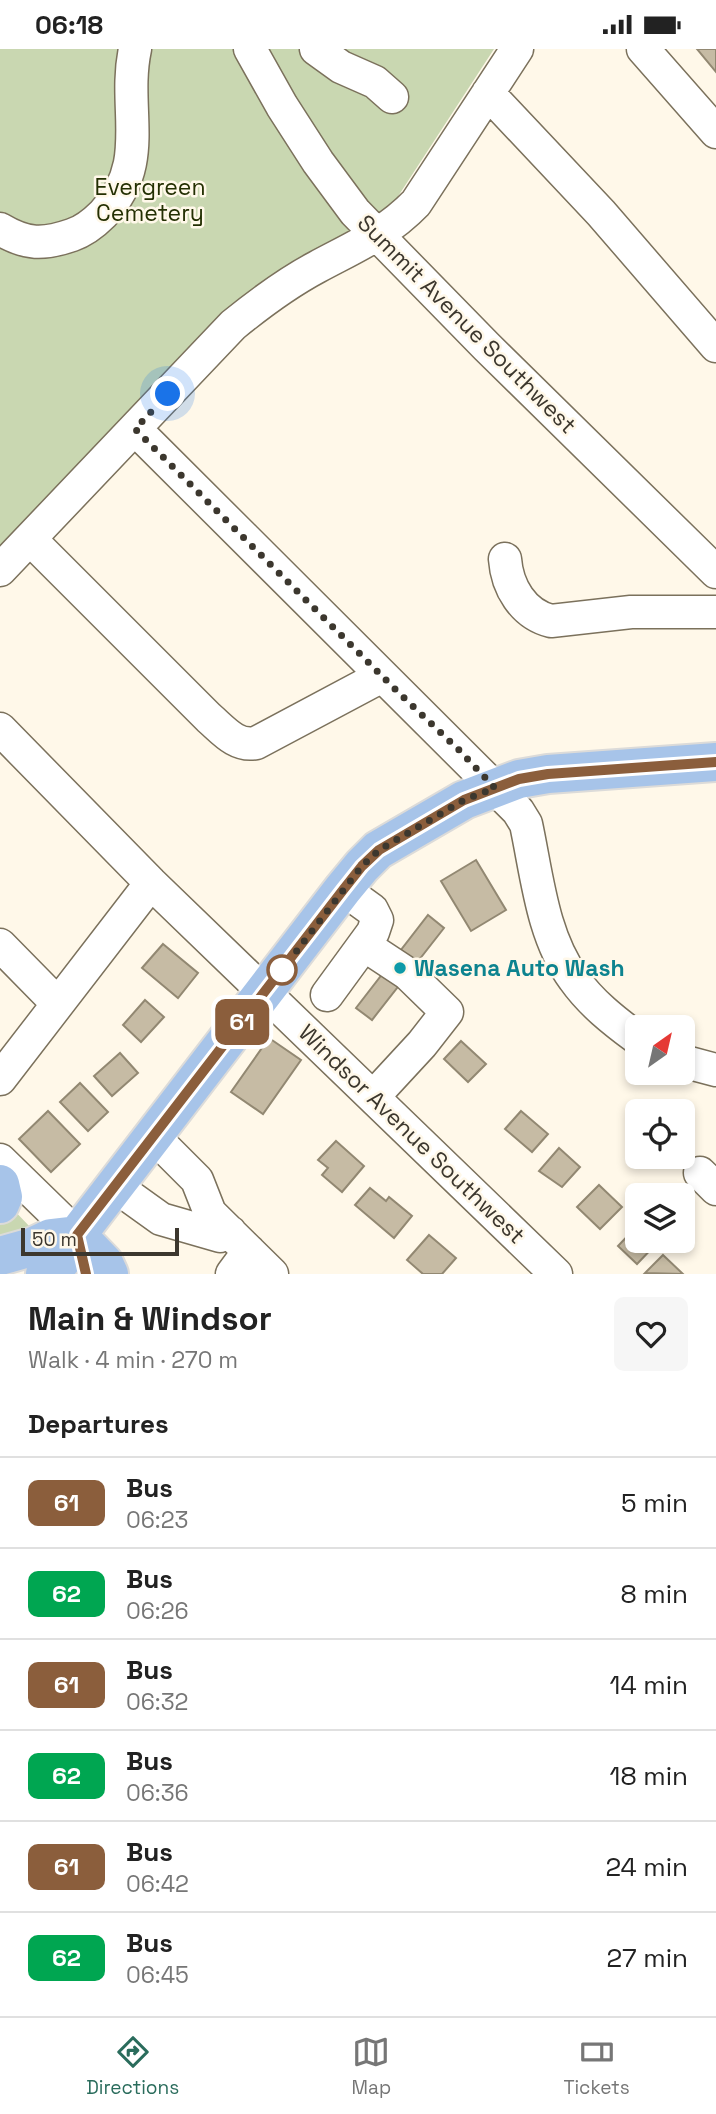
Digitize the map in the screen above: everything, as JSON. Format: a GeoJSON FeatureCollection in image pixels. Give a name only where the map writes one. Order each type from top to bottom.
{"type":"FeatureCollection","features":[{"type":"Feature","properties":{"kind":"main road"},"geometry":{"type":"LineString","coordinates":[[45,1274],[54,1269],[68,1254],[77,1235],[343,890],[379,850],[464,800],[519,779],[548,774],[716,762]]}},
{"type":"Feature","properties":{"kind":"main road"},"geometry":{"type":"LineString","coordinates":[[0,1184],[3,1197],[0,1204]]}},
{"type":"Feature","properties":{"kind":"main road"},"geometry":{"type":"LineString","coordinates":[[0,1256],[32,1247],[51,1238],[77,1235]]}},
{"type":"Feature","properties":{"kind":"main road"},"geometry":{"type":"LineString","coordinates":[[77,1235],[86,1274]]}},
{"type":"Feature","properties":{"kind":"main road"},"geometry":{"type":"LineString","coordinates":[[77,1235],[104,1263],[110,1274]]}},
{"type":"Feature","properties":{"kind":"street"},"geometry":{"type":"LineString","coordinates":[[0,229],[36,243],[52,242],[78,233],[96,221],[114,202],[129,172],[133,151],[130,90],[135,49]]}},
{"type":"Feature","properties":{"kind":"street","name":"Summit Avenue Southwest"},"geometry":{"type":"LineString","coordinates":[[250,49],[318,162],[355,212],[487,347],[716,572]]}},
{"type":"Feature","properties":{"kind":"street"},"geometry":{"type":"LineString","coordinates":[[316,49],[341,67],[375,82],[392,97]]}},
{"type":"Feature","properties":{"kind":"street"},"geometry":{"type":"LineString","coordinates":[[0,570],[233,325],[266,298],[315,268],[378,236],[416,203],[517,49]]}},
{"type":"Feature","properties":{"kind":"street"},"geometry":{"type":"LineString","coordinates":[[643,49],[716,132]]}},
{"type":"Feature","properties":{"kind":"street"},"geometry":{"type":"LineString","coordinates":[[488,93],[601,213],[716,346]]}},
{"type":"Feature","properties":{"kind":"street"},"geometry":{"type":"LineString","coordinates":[[135,429],[518,811],[526,824],[546,919],[559,953],[572,978],[592,1000],[625,1028]]}},
{"type":"Feature","properties":{"kind":"street"},"geometry":{"type":"LineString","coordinates":[[30,539],[209,718],[238,742],[248,745],[256,743],[382,676]]}},
{"type":"Feature","properties":{"kind":"street"},"geometry":{"type":"LineString","coordinates":[[505,559],[510,585],[529,612],[551,621],[631,612],[716,612]]}},
{"type":"Feature","properties":{"kind":"street","name":"Windsor Avenue Southwest"},"geometry":{"type":"LineString","coordinates":[[0,729],[151,883],[556,1274]]}},
{"type":"Feature","properties":{"kind":"street"},"geometry":{"type":"LineString","coordinates":[[0,1079],[151,883]]}},
{"type":"Feature","properties":{"kind":"street"},"geometry":{"type":"LineString","coordinates":[[327,995],[364,946],[377,921],[372,910],[343,890]]}},
{"type":"Feature","properties":{"kind":"street"},"geometry":{"type":"LineString","coordinates":[[0,945],[57,1003]]}},
{"type":"Feature","properties":{"kind":"street"},"geometry":{"type":"LineString","coordinates":[[364,946],[408,974],[447,1012],[422,1044],[373,1097]]}},
{"type":"Feature","properties":{"kind":"street"},"geometry":{"type":"LineString","coordinates":[[695,1064],[716,1070]]}},
{"type":"Feature","properties":{"kind":"street"},"geometry":{"type":"LineString","coordinates":[[154,1137],[197,1180],[210,1213],[237,1252]]}},
{"type":"Feature","properties":{"kind":"street"},"geometry":{"type":"LineString","coordinates":[[0,1160],[77,1235]]}},
{"type":"Feature","properties":{"kind":"street"},"geometry":{"type":"LineString","coordinates":[[115,1186],[161,1219],[220,1236],[237,1252],[272,1274]]}},
{"type":"Feature","properties":{"kind":"green space","name":"Evergreen Cemetery"},"geometry":{"type":"Polygon","coordinates":[[[0,49],[494,49],[393,204],[233,325],[0,569],[0,49]]]}},
{"type":"Feature","properties":{"kind":"green space"},"geometry":{"type":"Polygon","coordinates":[[[10,1206],[31,1228],[0,1242],[0,1219],[10,1206]]]}},
{"type":"Feature","properties":{"kind":"building"},"geometry":{"type":"Polygon","coordinates":[[[697,49],[716,49],[716,72],[697,49]]]}},
{"type":"Feature","properties":{"kind":"building"},"geometry":{"type":"Polygon","coordinates":[[[476,860],[506,910],[471,931],[441,881],[476,860]]]}},
{"type":"Feature","properties":{"kind":"building","name":"Wasena Auto Wash"},"geometry":{"type":"Polygon","coordinates":[[[428,915],[444,928],[372,1020],[356,1008],[428,915]]]}},
{"type":"Feature","properties":{"kind":"building"},"geometry":{"type":"Polygon","coordinates":[[[163,944],[198,973],[178,998],[142,968],[163,944]]]}},
{"type":"Feature","properties":{"kind":"building"},"geometry":{"type":"Polygon","coordinates":[[[145,1000],[164,1017],[141,1042],[123,1025],[145,1000]]]}},
{"type":"Feature","properties":{"kind":"building"},"geometry":{"type":"Polygon","coordinates":[[[269,1038],[301,1060],[263,1114],[231,1092],[269,1038]]]}},
{"type":"Feature","properties":{"kind":"building"},"geometry":{"type":"Polygon","coordinates":[[[461,1041],[486,1064],[468,1082],[444,1059],[461,1041]]]}},
{"type":"Feature","properties":{"kind":"building"},"geometry":{"type":"Polygon","coordinates":[[[120,1053],[138,1073],[112,1096],[94,1076],[120,1053]]]}},
{"type":"Feature","properties":{"kind":"building"},"geometry":{"type":"Polygon","coordinates":[[[80,1083],[108,1112],[88,1131],[60,1102],[80,1083]]]}},
{"type":"Feature","properties":{"kind":"building"},"geometry":{"type":"Polygon","coordinates":[[[48,1111],[80,1144],[51,1172],[19,1139],[48,1111]]]}},
{"type":"Feature","properties":{"kind":"building"},"geometry":{"type":"Polygon","coordinates":[[[521,1111],[548,1134],[532,1152],[505,1129],[521,1111]]]}},
{"type":"Feature","properties":{"kind":"building"},"geometry":{"type":"Polygon","coordinates":[[[336,1141],[364,1166],[342,1192],[322,1175],[328,1168],[318,1160],[336,1141]]]}},
{"type":"Feature","properties":{"kind":"building"},"geometry":{"type":"Polygon","coordinates":[[[559,1148],[580,1167],[562,1187],[539,1171],[559,1148]]]}},
{"type":"Feature","properties":{"kind":"building"},"geometry":{"type":"Polygon","coordinates":[[[599,1185],[622,1207],[600,1229],[577,1207],[599,1185]]]}},
{"type":"Feature","properties":{"kind":"building"},"geometry":{"type":"Polygon","coordinates":[[[370,1188],[386,1201],[389,1197],[412,1216],[394,1238],[355,1205],[370,1188]]]}},
{"type":"Feature","properties":{"kind":"building"},"geometry":{"type":"Polygon","coordinates":[[[429,1235],[456,1258],[442,1274],[423,1274],[407,1260],[429,1235]]]}},
{"type":"Feature","properties":{"kind":"building"},"geometry":{"type":"Polygon","coordinates":[[[625,1239],[625,1253],[618,1246],[625,1239]]]}},
{"type":"Feature","properties":{"kind":"building"},"geometry":{"type":"Polygon","coordinates":[[[625,1253],[648,1253],[637,1264],[625,1253]]]}},
{"type":"Feature","properties":{"kind":"building"},"geometry":{"type":"Polygon","coordinates":[[[663,1255],[683,1274],[645,1273],[663,1255]]]}},
{"type":"Feature","properties":{"kind":"bus line","name":"61"},"geometry":{"type":"LineString","coordinates":[[86,1274],[77,1235],[343,890],[379,850],[464,800],[519,779],[548,774],[716,762]]}},
{"type":"Feature","properties":{"kind":"place","name":"Wasena Auto Wash"},"geometry":{"type":"Point","coordinates":[400,968]}},
{"type":"Feature","properties":{"kind":"route"},"geometry":{"type":"LineString","coordinates":[[168,394],[135,429],[495,788],[464,800],[379,850],[362,866],[282,970]]}}]}
